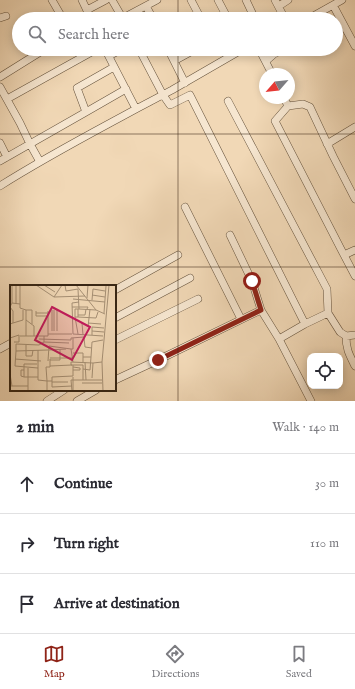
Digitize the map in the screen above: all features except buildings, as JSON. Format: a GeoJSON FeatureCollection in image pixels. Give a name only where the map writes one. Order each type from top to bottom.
{"type":"FeatureCollection","features":[{"type":"Feature","properties":{"kind":"street"},"geometry":{"type":"LineString","coordinates":[[52,0],[59,12]]}},
{"type":"Feature","properties":{"kind":"street"},"geometry":{"type":"LineString","coordinates":[[82,0],[87,10],[106,0]]}},
{"type":"Feature","properties":{"kind":"street"},"geometry":{"type":"LineString","coordinates":[[112,0],[119,12]]}},
{"type":"Feature","properties":{"kind":"street"},"geometry":{"type":"LineString","coordinates":[[135,12],[157,0]]}},
{"type":"Feature","properties":{"kind":"street"},"geometry":{"type":"LineString","coordinates":[[191,0],[197,12]]}},
{"type":"Feature","properties":{"kind":"street"},"geometry":{"type":"LineString","coordinates":[[218,0],[224,12]]}},
{"type":"Feature","properties":{"kind":"street"},"geometry":{"type":"LineString","coordinates":[[246,0],[252,12]]}},
{"type":"Feature","properties":{"kind":"street"},"geometry":{"type":"LineString","coordinates":[[282,12],[277,3],[288,0]]}},
{"type":"Feature","properties":{"kind":"street"},"geometry":{"type":"LineString","coordinates":[[320,12],[342,0]]}},
{"type":"Feature","properties":{"kind":"street"},"geometry":{"type":"LineString","coordinates":[[333,5],[337,12]]}},
{"type":"Feature","properties":{"kind":"street"},"geometry":{"type":"LineString","coordinates":[[146,6],[149,12]]}},
{"type":"Feature","properties":{"kind":"street"},"geometry":{"type":"LineString","coordinates":[[343,24],[355,46]]}},
{"type":"Feature","properties":{"kind":"street"},"geometry":{"type":"LineString","coordinates":[[0,77],[34,56]]}},
{"type":"Feature","properties":{"kind":"street"},"geometry":{"type":"LineString","coordinates":[[7,99],[85,56]]}},
{"type":"Feature","properties":{"kind":"street"},"geometry":{"type":"LineString","coordinates":[[109,56],[136,109]]}},
{"type":"Feature","properties":{"kind":"street"},"geometry":{"type":"LineString","coordinates":[[143,56],[163,95],[170,105],[190,95],[305,324]]}},
{"type":"Feature","properties":{"kind":"street"},"geometry":{"type":"LineString","coordinates":[[172,56],[185,83]]}},
{"type":"Feature","properties":{"kind":"street"},"geometry":{"type":"LineString","coordinates":[[174,61],[183,56]]}},
{"type":"Feature","properties":{"kind":"street"},"geometry":{"type":"LineString","coordinates":[[0,186],[83,137],[185,83],[231,56]]}},
{"type":"Feature","properties":{"kind":"street"},"geometry":{"type":"LineString","coordinates":[[263,56],[269,68]]}},
{"type":"Feature","properties":{"kind":"street"},"geometry":{"type":"LineString","coordinates":[[266,61],[269,56]]}},
{"type":"Feature","properties":{"kind":"street"},"geometry":{"type":"LineString","coordinates":[[86,112],[77,88],[114,67]]}},
{"type":"Feature","properties":{"kind":"street"},"geometry":{"type":"LineString","coordinates":[[0,86],[40,162]]}},
{"type":"Feature","properties":{"kind":"street"},"geometry":{"type":"LineString","coordinates":[[0,161],[126,89]]}},
{"type":"Feature","properties":{"kind":"street"},"geometry":{"type":"LineString","coordinates":[[228,101],[327,289],[328,313],[340,332],[346,336],[355,335]]}},
{"type":"Feature","properties":{"kind":"street"},"geometry":{"type":"LineString","coordinates":[[355,199],[310,107],[303,104],[288,106],[275,121],[355,276]]}},
{"type":"Feature","properties":{"kind":"street"},"geometry":{"type":"LineString","coordinates":[[327,144],[355,127]]}},
{"type":"Feature","properties":{"kind":"street"},"geometry":{"type":"LineString","coordinates":[[0,143],[7,156]]}},
{"type":"Feature","properties":{"kind":"street"},"geometry":{"type":"LineString","coordinates":[[185,207],[242,319]]}},
{"type":"Feature","properties":{"kind":"street"},"geometry":{"type":"LineString","coordinates":[[230,235],[252,281],[261,310],[279,339],[312,401]]}},
{"type":"Feature","properties":{"kind":"street"},"geometry":{"type":"LineString","coordinates":[[344,255],[355,250]]}},
{"type":"Feature","properties":{"kind":"street"},"geometry":{"type":"LineString","coordinates":[[116,289],[178,255]]}},
{"type":"Feature","properties":{"kind":"street"},"geometry":{"type":"LineString","coordinates":[[116,317],[190,278]]}},
{"type":"Feature","properties":{"kind":"street"},"geometry":{"type":"LineString","coordinates":[[116,340],[198,299]]}},
{"type":"Feature","properties":{"kind":"street"},"geometry":{"type":"LineString","coordinates":[[116,380],[261,310]]}},
{"type":"Feature","properties":{"kind":"street"},"geometry":{"type":"LineString","coordinates":[[279,339],[328,313]]}},
{"type":"Feature","properties":{"kind":"street"},"geometry":{"type":"LineString","coordinates":[[346,336],[346,346],[355,366]]}},
{"type":"Feature","properties":{"kind":"street"},"geometry":{"type":"LineString","coordinates":[[0,348],[10,343]]}},
{"type":"Feature","properties":{"kind":"street"},"geometry":{"type":"LineString","coordinates":[[47,401],[62,391]]}},
{"type":"Feature","properties":{"kind":"street"},"geometry":{"type":"LineString","coordinates":[[77,401],[90,398]]}},
{"type":"Feature","properties":{"kind":"route"},"geometry":{"type":"LineString","coordinates":[[158,360],[261,310],[252,281]]}}]}
